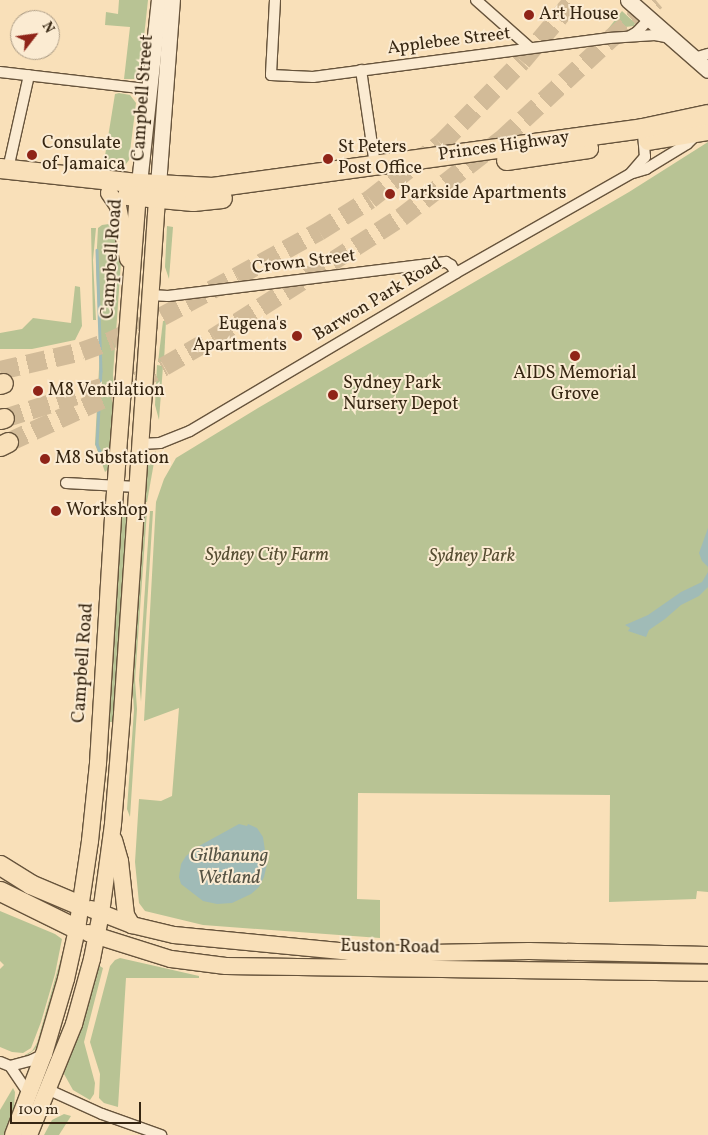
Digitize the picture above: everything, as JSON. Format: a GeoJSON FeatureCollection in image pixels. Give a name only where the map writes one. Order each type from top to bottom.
{"type":"FeatureCollection","features":[{"type":"Feature","properties":{"kind":"highway","name":"Princes Highway"},"geometry":{"type":"LineString","coordinates":[[158,192],[212,187],[375,165],[644,140],[708,114]]}},
{"type":"Feature","properties":{"kind":"highway","name":"Princes Highway"},"geometry":{"type":"LineString","coordinates":[[3,172],[158,192],[193,201],[221,199],[703,131]]}},
{"type":"Feature","properties":{"kind":"highway","name":"Princes Highway"},"geometry":{"type":"LineString","coordinates":[[3,172],[109,193],[139,190]]}},
{"type":"Feature","properties":{"kind":"highway"},"geometry":{"type":"LineString","coordinates":[[0,865],[30,884],[80,904]]}},
{"type":"Feature","properties":{"kind":"highway"},"geometry":{"type":"LineString","coordinates":[[0,872],[28,890],[56,901],[80,904]]}},
{"type":"Feature","properties":{"kind":"highway"},"geometry":{"type":"LineString","coordinates":[[0,891],[42,913],[87,933]]}},
{"type":"Feature","properties":{"kind":"highway"},"geometry":{"type":"LineString","coordinates":[[0,901],[42,913]]}},
{"type":"Feature","properties":{"kind":"main road","name":"Campbell Street"},"geometry":{"type":"LineString","coordinates":[[139,190],[148,89],[159,0]]}},
{"type":"Feature","properties":{"kind":"main road","name":"Campbell Street"},"geometry":{"type":"LineString","coordinates":[[158,192],[172,0]]}},
{"type":"Feature","properties":{"kind":"main road"},"geometry":{"type":"LineString","coordinates":[[628,0],[672,38],[701,56],[708,70]]}},
{"type":"Feature","properties":{"kind":"main road","name":"Campbell Road"},"geometry":{"type":"LineString","coordinates":[[29,1135],[49,1090],[74,1024],[87,933],[80,904],[90,841],[98,763],[115,486],[139,190]]}},
{"type":"Feature","properties":{"kind":"main road","name":"Campbell Road"},"geometry":{"type":"LineString","coordinates":[[13,1135],[44,1054],[66,979],[87,933],[101,913],[112,833],[158,192]]}},
{"type":"Feature","properties":{"kind":"main road"},"geometry":{"type":"LineString","coordinates":[[109,193],[118,206],[132,280]]}},
{"type":"Feature","properties":{"kind":"main road"},"geometry":{"type":"LineString","coordinates":[[112,833],[120,861],[126,914],[132,925]]}},
{"type":"Feature","properties":{"kind":"main road","name":"Euston Road"},"geometry":{"type":"LineString","coordinates":[[80,904],[132,925],[197,938],[349,952],[382,954],[529,952],[708,955]]}},
{"type":"Feature","properties":{"kind":"main road"},"geometry":{"type":"LineString","coordinates":[[28,1098],[40,1083],[47,1069],[64,1024],[87,933]]}},
{"type":"Feature","properties":{"kind":"main road","name":"Euston Road"},"geometry":{"type":"LineString","coordinates":[[87,933],[170,959],[226,966],[708,973]]}},
{"type":"Feature","properties":{"kind":"street","name":"Applebee Street"},"geometry":{"type":"LineString","coordinates":[[275,0],[272,75],[313,77],[630,36],[660,35],[672,38]]}},
{"type":"Feature","properties":{"kind":"street"},"geometry":{"type":"LineString","coordinates":[[476,0],[530,48]]}},
{"type":"Feature","properties":{"kind":"street"},"geometry":{"type":"LineString","coordinates":[[630,36],[649,19]]}},
{"type":"Feature","properties":{"kind":"street"},"geometry":{"type":"LineString","coordinates":[[361,70],[375,165]]}},
{"type":"Feature","properties":{"kind":"street"},"geometry":{"type":"LineString","coordinates":[[0,72],[148,89]]}},
{"type":"Feature","properties":{"kind":"street"},"geometry":{"type":"LineString","coordinates":[[3,172],[29,75]]}},
{"type":"Feature","properties":{"kind":"street","name":"Barwon Park Road"},"geometry":{"type":"LineString","coordinates":[[140,444],[160,443],[190,431],[456,273],[630,174],[646,169],[662,160],[703,131]]}},
{"type":"Feature","properties":{"kind":"street"},"geometry":{"type":"LineString","coordinates":[[644,140],[653,160],[662,160]]}},
{"type":"Feature","properties":{"kind":"street","name":"Barwon Park Road"},"geometry":{"type":"LineString","coordinates":[[630,174],[643,162],[644,140]]}},
{"type":"Feature","properties":{"kind":"street","name":"Crown Street"},"geometry":{"type":"LineString","coordinates":[[150,295],[168,296],[446,262],[451,264],[456,273]]}},
{"type":"Feature","properties":{"kind":"street"},"geometry":{"type":"LineString","coordinates":[[66,483],[137,487]]}},
{"type":"Feature","properties":{"kind":"street"},"geometry":{"type":"LineString","coordinates":[[5,1064],[32,1060],[44,1054]]}},
{"type":"Feature","properties":{"kind":"street"},"geometry":{"type":"LineString","coordinates":[[5,1064],[26,1090],[28,1098]]}},
{"type":"Feature","properties":{"kind":"street"},"geometry":{"type":"LineString","coordinates":[[49,1090],[102,1114],[161,1135]]}},
{"type":"Feature","properties":{"kind":"green space"},"geometry":{"type":"Polygon","coordinates":[[[119,0],[148,0],[140,74],[134,79],[124,79],[130,27],[105,25],[106,12],[118,14],[119,0]]]}},
{"type":"Feature","properties":{"kind":"green space"},"geometry":{"type":"Polygon","coordinates":[[[622,11],[635,23],[634,26],[608,29],[622,11]]]}},
{"type":"Feature","properties":{"kind":"green space"},"geometry":{"type":"Polygon","coordinates":[[[115,94],[130,95],[136,103],[129,160],[123,168],[107,170],[103,168],[115,94]]]}},
{"type":"Feature","properties":{"kind":"green space","name":"Sydney Park"},"geometry":{"type":"Polygon","coordinates":[[[708,142],[708,892],[697,891],[696,899],[609,902],[610,795],[358,793],[357,899],[380,900],[380,938],[203,925],[145,911],[139,903],[135,862],[139,799],[161,801],[172,796],[179,708],[144,721],[156,502],[164,479],[176,458],[258,408],[629,192],[708,142]]]}},
{"type":"Feature","properties":{"kind":"green space"},"geometry":{"type":"Polygon","coordinates":[[[116,223],[121,262],[113,375],[115,404],[110,467],[105,472],[95,444],[100,350],[96,266],[98,228],[102,225],[116,223]]]}},
{"type":"Feature","properties":{"kind":"green space"},"geometry":{"type":"Polygon","coordinates":[[[167,226],[173,227],[169,279],[165,267],[167,226]]]}},
{"type":"Feature","properties":{"kind":"green space"},"geometry":{"type":"Polygon","coordinates":[[[91,228],[96,228],[93,260],[96,320],[93,320],[91,228]]]}},
{"type":"Feature","properties":{"kind":"green space"},"geometry":{"type":"Polygon","coordinates":[[[75,286],[80,287],[82,326],[75,340],[32,349],[0,349],[0,333],[22,329],[33,318],[71,323],[75,286]]]}},
{"type":"Feature","properties":{"kind":"green space"},"geometry":{"type":"Polygon","coordinates":[[[163,321],[166,321],[164,362],[158,362],[163,321]]]}},
{"type":"Feature","properties":{"kind":"green space"},"geometry":{"type":"Polygon","coordinates":[[[157,365],[163,366],[159,420],[155,405],[157,365]]]}},
{"type":"Feature","properties":{"kind":"green space"},"geometry":{"type":"Polygon","coordinates":[[[156,451],[147,502],[144,502],[146,461],[156,451]]]}},
{"type":"Feature","properties":{"kind":"green space"},"geometry":{"type":"Polygon","coordinates":[[[121,508],[128,508],[117,702],[113,722],[107,722],[121,508]]]}},
{"type":"Feature","properties":{"kind":"green space"},"geometry":{"type":"Polygon","coordinates":[[[143,511],[147,511],[135,680],[137,709],[130,817],[127,809],[134,710],[132,680],[143,511]]]}},
{"type":"Feature","properties":{"kind":"green space"},"geometry":{"type":"Polygon","coordinates":[[[150,511],[153,511],[141,702],[139,680],[150,511]]]}},
{"type":"Feature","properties":{"kind":"green space"},"geometry":{"type":"Polygon","coordinates":[[[0,911],[55,934],[62,939],[55,974],[41,1022],[31,1048],[23,1053],[12,1052],[0,1047],[0,969],[4,965],[0,961],[0,911]]]}},
{"type":"Feature","properties":{"kind":"green space"},"geometry":{"type":"Polygon","coordinates":[[[62,954],[66,954],[38,1047],[25,1057],[37,1043],[62,954]]]}},
{"type":"Feature","properties":{"kind":"green space"},"geometry":{"type":"Polygon","coordinates":[[[120,958],[199,976],[199,978],[126,978],[118,1107],[104,1103],[99,1098],[100,1074],[90,1042],[110,966],[115,960],[120,958]]]}},
{"type":"Feature","properties":{"kind":"green space"},"geometry":{"type":"Polygon","coordinates":[[[98,965],[103,968],[84,1042],[95,1083],[94,1094],[90,1100],[73,1090],[64,1074],[65,1062],[98,965]]]}},
{"type":"Feature","properties":{"kind":"green space"},"geometry":{"type":"Polygon","coordinates":[[[13,1088],[15,1092],[14,1108],[4,1135],[0,1135],[0,1110],[13,1088]]]}},
{"type":"Feature","properties":{"kind":"green space"},"geometry":{"type":"Polygon","coordinates":[[[64,1114],[71,1116],[59,1135],[44,1135],[52,1120],[64,1114]]]}},
{"type":"Feature","properties":{"kind":"water"},"geometry":{"type":"Polygon","coordinates":[[[708,528],[708,567],[702,561],[699,553],[708,528]]]}},
{"type":"Feature","properties":{"kind":"water"},"geometry":{"type":"Polygon","coordinates":[[[708,572],[708,587],[699,596],[681,605],[649,630],[646,637],[628,631],[630,628],[625,625],[648,615],[681,592],[702,582],[708,572]]]}},
{"type":"Feature","properties":{"kind":"water","name":"Gilbanung Wetland"},"geometry":{"type":"Polygon","coordinates":[[[239,824],[247,826],[248,824],[257,828],[263,837],[267,864],[264,877],[259,887],[251,894],[232,903],[217,904],[203,901],[181,884],[179,877],[181,864],[186,856],[199,846],[239,824]]]}},
{"type":"Feature","properties":{"kind":"waterway"},"geometry":{"type":"LineString","coordinates":[[97,250],[101,371],[97,444],[103,459]]}},
{"type":"Feature","properties":{"kind":"tunnel"},"geometry":{"type":"LineString","coordinates":[[0,370],[82,351],[112,340],[237,276],[319,231],[370,199],[441,143],[522,61],[573,0]]}},
{"type":"Feature","properties":{"kind":"tunnel"},"geometry":{"type":"LineString","coordinates":[[8,442],[113,394],[164,366],[214,337],[401,217],[503,138],[611,38],[656,0]]}},
{"type":"Feature","properties":{"kind":"tunnel"},"geometry":{"type":"LineString","coordinates":[[4,418],[102,387]]}},
{"type":"Feature","properties":{"kind":"place","name":"Art House"},"geometry":{"type":"Point","coordinates":[529,15]}},
{"type":"Feature","properties":{"kind":"place","name":"Consulate of Jamaica"},"geometry":{"type":"Point","coordinates":[32,155]}},
{"type":"Feature","properties":{"kind":"place","name":"St Peters Post Office"},"geometry":{"type":"Point","coordinates":[328,159]}},
{"type":"Feature","properties":{"kind":"place","name":"Parkside Apartments"},"geometry":{"type":"Point","coordinates":[390,194]}},
{"type":"Feature","properties":{"kind":"place","name":"Eugena's Apartments"},"geometry":{"type":"Point","coordinates":[297,336]}},
{"type":"Feature","properties":{"kind":"place","name":"AIDS Memorial Grove"},"geometry":{"type":"Point","coordinates":[575,356]}},
{"type":"Feature","properties":{"kind":"place","name":"M8 Ventilation"},"geometry":{"type":"Point","coordinates":[38,391]}},
{"type":"Feature","properties":{"kind":"place","name":"Sydney Park Nursery Depot"},"geometry":{"type":"Point","coordinates":[333,395]}},
{"type":"Feature","properties":{"kind":"place","name":"M8 Substation"},"geometry":{"type":"Point","coordinates":[45,459]}},
{"type":"Feature","properties":{"kind":"place","name":"Workshop"},"geometry":{"type":"Point","coordinates":[56,511]}},
{"type":"Feature","properties":{"kind":"park label","name":"Sydney City Farm"},"geometry":{"type":"Point","coordinates":[267,556]}}]}
